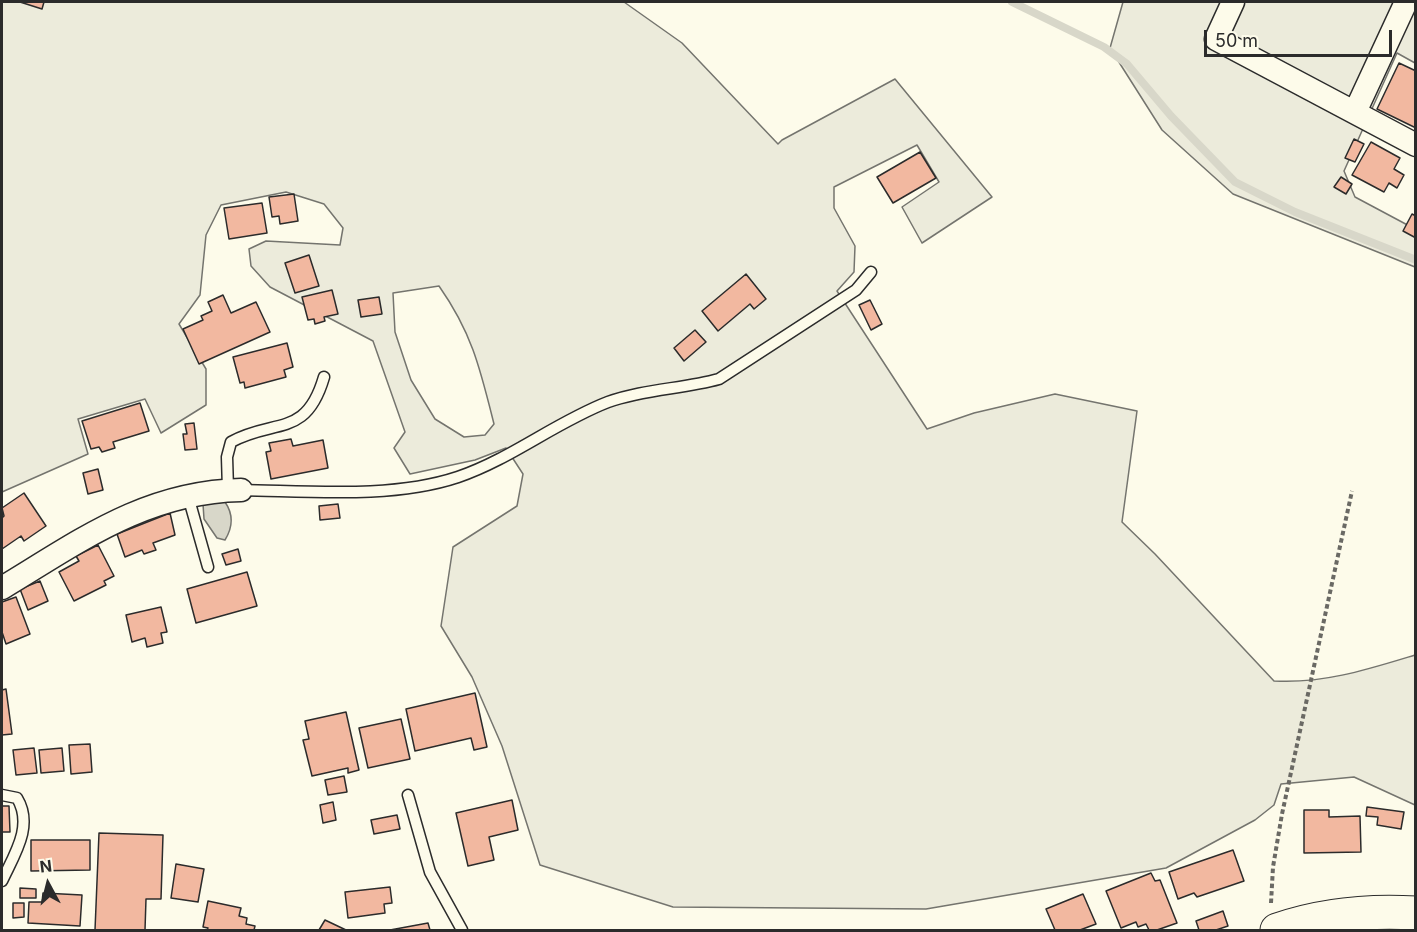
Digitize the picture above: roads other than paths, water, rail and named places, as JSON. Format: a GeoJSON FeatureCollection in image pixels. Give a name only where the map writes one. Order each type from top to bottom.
{"type":"FeatureCollection","features":[{"type":"Feature","properties":{"kind":"main road"},"geometry":{"type":"LineString","coordinates":[[1274,920],[1377,912],[1416,913]]}},
{"type":"Feature","properties":{"kind":"street"},"geometry":{"type":"LineString","coordinates":[[1233,2],[1216,39],[1416,145]]}},
{"type":"Feature","properties":{"kind":"street"},"geometry":{"type":"LineString","coordinates":[[1355,112],[1406,2]]}},
{"type":"Feature","properties":{"kind":"street"},"geometry":{"type":"LineString","coordinates":[[2,588],[129,514],[166,500],[234,490]]}},
{"type":"Feature","properties":{"kind":"lane"},"geometry":{"type":"LineString","coordinates":[[324,377],[318,397],[304,415],[286,426],[241,436],[231,442],[227,457],[234,490],[344,491],[414,486],[457,477],[486,465],[572,417],[610,402],[644,392],[697,385],[719,379],[856,290],[871,272]]}},
{"type":"Feature","properties":{"kind":"lane"},"geometry":{"type":"LineString","coordinates":[[188,495],[208,567]]}},
{"type":"Feature","properties":{"kind":"lane"},"geometry":{"type":"LineString","coordinates":[[2,795],[17,798],[25,817],[19,844],[2,881]]}},
{"type":"Feature","properties":{"kind":"lane"},"geometry":{"type":"LineString","coordinates":[[408,795],[430,872],[462,930]]}},
{"type":"Feature","properties":{"kind":"waterway"},"geometry":{"type":"LineString","coordinates":[[1012,2],[1104,47],[1127,64],[1171,116],[1235,182],[1295,212],[1416,260]]}}]}
